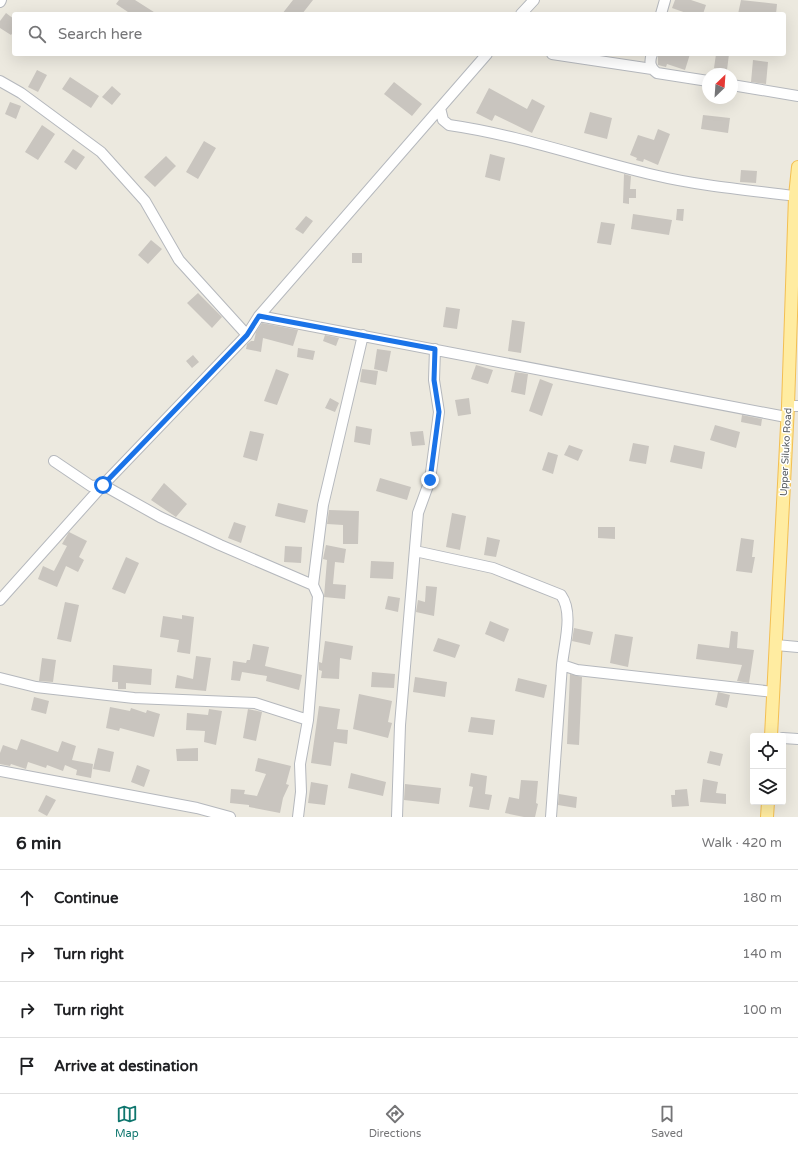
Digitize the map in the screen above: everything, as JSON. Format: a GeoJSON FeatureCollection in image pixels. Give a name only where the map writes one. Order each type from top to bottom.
{"type":"FeatureCollection","features":[{"type":"Feature","properties":{"kind":"main road","name":"Upper Siluko Road"},"geometry":{"type":"LineString","coordinates":[[771,733],[791,410],[795,266],[795,196],[798,167]]}},
{"type":"Feature","properties":{"kind":"main road"},"geometry":{"type":"LineString","coordinates":[[767,817],[768,805]]}},
{"type":"Feature","properties":{"kind":"street"},"geometry":{"type":"LineString","coordinates":[[523,12],[534,0]]}},
{"type":"Feature","properties":{"kind":"street"},"geometry":{"type":"LineString","coordinates":[[662,12],[665,0]]}},
{"type":"Feature","properties":{"kind":"street"},"geometry":{"type":"LineString","coordinates":[[0,600],[103,485],[247,335],[259,316],[485,56]]}},
{"type":"Feature","properties":{"kind":"street"},"geometry":{"type":"LineString","coordinates":[[565,56],[652,69],[657,73],[702,80]]}},
{"type":"Feature","properties":{"kind":"street"},"geometry":{"type":"LineString","coordinates":[[652,56],[650,62],[652,69]]}},
{"type":"Feature","properties":{"kind":"street"},"geometry":{"type":"LineString","coordinates":[[0,81],[21,93],[101,152],[145,201],[179,260],[247,335]]}},
{"type":"Feature","properties":{"kind":"street"},"geometry":{"type":"LineString","coordinates":[[738,86],[798,96]]}},
{"type":"Feature","properties":{"kind":"street"},"geometry":{"type":"LineString","coordinates":[[440,108],[444,120],[449,125],[503,135],[653,175],[690,183],[795,196]]}},
{"type":"Feature","properties":{"kind":"street"},"geometry":{"type":"LineString","coordinates":[[259,316],[435,349],[791,410]]}},
{"type":"Feature","properties":{"kind":"street"},"geometry":{"type":"LineString","coordinates":[[298,817],[301,792],[300,764],[308,720],[318,596],[313,585],[323,505],[363,335]]}},
{"type":"Feature","properties":{"kind":"street"},"geometry":{"type":"LineString","coordinates":[[397,817],[400,725],[418,513],[430,480],[439,412],[434,380],[435,349]]}},
{"type":"Feature","properties":{"kind":"street"},"geometry":{"type":"LineString","coordinates":[[54,461],[91,486],[103,485],[160,517],[220,545],[313,585]]}},
{"type":"Feature","properties":{"kind":"street"},"geometry":{"type":"LineString","coordinates":[[415,551],[493,568],[561,595],[566,602],[568,614],[562,665],[551,817]]}},
{"type":"Feature","properties":{"kind":"street"},"geometry":{"type":"LineString","coordinates":[[776,645],[798,647]]}},
{"type":"Feature","properties":{"kind":"street"},"geometry":{"type":"LineString","coordinates":[[562,665],[577,670],[774,692]]}},
{"type":"Feature","properties":{"kind":"street"},"geometry":{"type":"LineString","coordinates":[[0,678],[36,687],[134,698],[255,703],[308,720]]}},
{"type":"Feature","properties":{"kind":"street"},"geometry":{"type":"LineString","coordinates":[[786,738],[798,739]]}},
{"type":"Feature","properties":{"kind":"street"},"geometry":{"type":"LineString","coordinates":[[0,771],[197,808],[230,817]]}},
{"type":"Feature","properties":{"kind":"building"},"geometry":{"type":"Polygon","coordinates":[[[119,0],[135,0],[154,12],[128,12],[116,4],[119,0]]]}},
{"type":"Feature","properties":{"kind":"building"},"geometry":{"type":"Polygon","coordinates":[[[293,0],[313,0],[304,12],[284,12],[293,0]]]}},
{"type":"Feature","properties":{"kind":"building"},"geometry":{"type":"Polygon","coordinates":[[[675,0],[691,0],[706,5],[704,12],[683,12],[672,8],[675,0]]]}},
{"type":"Feature","properties":{"kind":"building"},"geometry":{"type":"Polygon","coordinates":[[[741,0],[777,4],[776,12],[738,12],[741,0]]]}},
{"type":"Feature","properties":{"kind":"building"},"geometry":{"type":"Polygon","coordinates":[[[6,13],[12,18],[11,35],[0,28],[0,21],[6,13]]]}},
{"type":"Feature","properties":{"kind":"building"},"geometry":{"type":"Polygon","coordinates":[[[658,56],[689,56],[685,70],[667,64],[666,67],[658,65],[658,56]]]}},
{"type":"Feature","properties":{"kind":"building"},"geometry":{"type":"Polygon","coordinates":[[[716,56],[729,56],[727,68],[714,68],[716,56]]]}},
{"type":"Feature","properties":{"kind":"building"},"geometry":{"type":"Polygon","coordinates":[[[753,60],[768,62],[766,84],[751,82],[753,60]]]}},
{"type":"Feature","properties":{"kind":"building"},"geometry":{"type":"Polygon","coordinates":[[[37,70],[47,75],[38,92],[28,87],[37,70]]]}},
{"type":"Feature","properties":{"kind":"building"},"geometry":{"type":"Polygon","coordinates":[[[70,77],[99,96],[91,108],[62,89],[70,77]]]}},
{"type":"Feature","properties":{"kind":"building"},"geometry":{"type":"Polygon","coordinates":[[[394,82],[422,104],[412,116],[384,94],[394,82]]]}},
{"type":"Feature","properties":{"kind":"building"},"geometry":{"type":"Polygon","coordinates":[[[112,86],[121,94],[112,105],[102,97],[112,86]]]}},
{"type":"Feature","properties":{"kind":"building"},"geometry":{"type":"Polygon","coordinates":[[[489,88],[527,109],[532,99],[545,106],[532,133],[495,115],[492,121],[476,113],[489,88]]]}},
{"type":"Feature","properties":{"kind":"building"},"geometry":{"type":"Polygon","coordinates":[[[10,102],[21,106],[16,119],[5,114],[10,102]]]}},
{"type":"Feature","properties":{"kind":"building"},"geometry":{"type":"Polygon","coordinates":[[[590,112],[612,118],[607,139],[584,133],[590,112]]]}},
{"type":"Feature","properties":{"kind":"building"},"geometry":{"type":"Polygon","coordinates":[[[703,115],[730,118],[728,133],[701,129],[703,115]]]}},
{"type":"Feature","properties":{"kind":"building"},"geometry":{"type":"Polygon","coordinates":[[[42,125],[55,134],[38,160],[25,152],[42,125]]]}},
{"type":"Feature","properties":{"kind":"building"},"geometry":{"type":"Polygon","coordinates":[[[658,129],[670,134],[658,165],[644,159],[643,162],[636,160],[637,158],[630,155],[638,135],[654,140],[658,129]]]}},
{"type":"Feature","properties":{"kind":"building"},"geometry":{"type":"Polygon","coordinates":[[[204,141],[216,148],[198,179],[186,172],[204,141]]]}},
{"type":"Feature","properties":{"kind":"building"},"geometry":{"type":"Polygon","coordinates":[[[73,149],[85,157],[76,170],[64,162],[73,149]]]}},
{"type":"Feature","properties":{"kind":"building"},"geometry":{"type":"Polygon","coordinates":[[[490,154],[505,158],[500,181],[485,177],[490,154]]]}},
{"type":"Feature","properties":{"kind":"building"},"geometry":{"type":"Polygon","coordinates":[[[166,156],[176,166],[155,187],[144,177],[166,156]]]}},
{"type":"Feature","properties":{"kind":"building"},"geometry":{"type":"Polygon","coordinates":[[[741,170],[757,171],[756,183],[740,182],[741,170]]]}},
{"type":"Feature","properties":{"kind":"building"},"geometry":{"type":"Polygon","coordinates":[[[624,174],[631,176],[630,189],[636,189],[636,198],[629,198],[629,204],[623,203],[624,174]]]}},
{"type":"Feature","properties":{"kind":"building"},"geometry":{"type":"Polygon","coordinates":[[[677,209],[684,209],[683,221],[676,220],[677,209]]]}},
{"type":"Feature","properties":{"kind":"building"},"geometry":{"type":"Polygon","coordinates":[[[633,214],[672,220],[669,235],[631,229],[633,214]]]}},
{"type":"Feature","properties":{"kind":"building"},"geometry":{"type":"Polygon","coordinates":[[[306,216],[313,221],[303,234],[295,229],[306,216]]]}},
{"type":"Feature","properties":{"kind":"building"},"geometry":{"type":"Polygon","coordinates":[[[601,222],[615,224],[611,245],[597,243],[601,222]]]}},
{"type":"Feature","properties":{"kind":"building"},"geometry":{"type":"Polygon","coordinates":[[[151,240],[162,249],[148,264],[138,255],[151,240]]]}},
{"type":"Feature","properties":{"kind":"building"},"geometry":{"type":"Polygon","coordinates":[[[352,253],[362,253],[362,263],[352,263],[352,253]]]}},
{"type":"Feature","properties":{"kind":"building"},"geometry":{"type":"Polygon","coordinates":[[[198,293],[222,317],[212,328],[187,303],[198,293]]]}},
{"type":"Feature","properties":{"kind":"building"},"geometry":{"type":"Polygon","coordinates":[[[446,307],[460,309],[457,329],[443,327],[446,307]]]}},
{"type":"Feature","properties":{"kind":"building"},"geometry":{"type":"Polygon","coordinates":[[[512,320],[525,322],[521,353],[508,351],[512,320]]]}},
{"type":"Feature","properties":{"kind":"building"},"geometry":{"type":"Polygon","coordinates":[[[262,323],[298,330],[293,346],[263,338],[261,352],[246,349],[247,344],[254,341],[256,332],[262,323]]]}},
{"type":"Feature","properties":{"kind":"building"},"geometry":{"type":"Polygon","coordinates":[[[325,335],[339,338],[336,346],[323,341],[325,335]]]}},
{"type":"Feature","properties":{"kind":"building"},"geometry":{"type":"Polygon","coordinates":[[[298,348],[315,351],[313,360],[297,357],[298,348]]]}},
{"type":"Feature","properties":{"kind":"building"},"geometry":{"type":"Polygon","coordinates":[[[377,349],[391,351],[387,372],[374,369],[377,349]]]}},
{"type":"Feature","properties":{"kind":"building"},"geometry":{"type":"Polygon","coordinates":[[[193,355],[199,362],[192,368],[186,361],[193,355]]]}},
{"type":"Feature","properties":{"kind":"building"},"geometry":{"type":"Polygon","coordinates":[[[476,365],[493,370],[488,384],[471,379],[476,365]]]}},
{"type":"Feature","properties":{"kind":"building"},"geometry":{"type":"Polygon","coordinates":[[[276,369],[289,374],[277,405],[264,401],[276,369]]]}},
{"type":"Feature","properties":{"kind":"building"},"geometry":{"type":"Polygon","coordinates":[[[362,369],[378,371],[376,385],[360,382],[362,369]]]}},
{"type":"Feature","properties":{"kind":"building"},"geometry":{"type":"Polygon","coordinates":[[[515,372],[528,374],[525,395],[511,392],[515,372]]]}},
{"type":"Feature","properties":{"kind":"building"},"geometry":{"type":"Polygon","coordinates":[[[540,379],[553,384],[542,416],[529,411],[540,379]]]}},
{"type":"Feature","properties":{"kind":"building"},"geometry":{"type":"Polygon","coordinates":[[[330,398],[339,403],[335,412],[325,408],[330,398]]]}},
{"type":"Feature","properties":{"kind":"building"},"geometry":{"type":"Polygon","coordinates":[[[469,398],[471,414],[458,416],[455,400],[469,398]]]}},
{"type":"Feature","properties":{"kind":"building"},"geometry":{"type":"Polygon","coordinates":[[[742,415],[762,419],[761,426],[741,422],[742,415]]]}},
{"type":"Feature","properties":{"kind":"building"},"geometry":{"type":"Polygon","coordinates":[[[715,425],[740,432],[736,448],[710,440],[715,425]]]}},
{"type":"Feature","properties":{"kind":"building"},"geometry":{"type":"Polygon","coordinates":[[[356,426],[372,429],[370,445],[354,442],[356,426]]]}},
{"type":"Feature","properties":{"kind":"building"},"geometry":{"type":"Polygon","coordinates":[[[250,431],[264,434],[257,461],[243,457],[250,431]]]}},
{"type":"Feature","properties":{"kind":"building"},"geometry":{"type":"Polygon","coordinates":[[[423,431],[425,445],[412,446],[410,432],[423,431]]]}},
{"type":"Feature","properties":{"kind":"building"},"geometry":{"type":"Polygon","coordinates":[[[633,443],[649,446],[646,464],[629,461],[633,443]]]}},
{"type":"Feature","properties":{"kind":"building"},"geometry":{"type":"Polygon","coordinates":[[[569,445],[583,450],[578,461],[564,455],[569,445]]]}},
{"type":"Feature","properties":{"kind":"building"},"geometry":{"type":"Polygon","coordinates":[[[674,445],[705,452],[702,469],[670,462],[674,445]]]}},
{"type":"Feature","properties":{"kind":"building"},"geometry":{"type":"Polygon","coordinates":[[[548,452],[558,455],[553,474],[542,470],[548,452]]]}},
{"type":"Feature","properties":{"kind":"building"},"geometry":{"type":"Polygon","coordinates":[[[380,478],[411,487],[407,500],[376,491],[380,478]]]}},
{"type":"Feature","properties":{"kind":"building"},"geometry":{"type":"Polygon","coordinates":[[[164,483],[187,504],[176,517],[151,500],[164,483]]]}},
{"type":"Feature","properties":{"kind":"building"},"geometry":{"type":"Polygon","coordinates":[[[278,503],[308,510],[305,523],[275,516],[278,503]]]}},
{"type":"Feature","properties":{"kind":"building"},"geometry":{"type":"Polygon","coordinates":[[[329,510],[359,511],[358,544],[343,544],[343,525],[327,524],[329,510]]]}},
{"type":"Feature","properties":{"kind":"building"},"geometry":{"type":"Polygon","coordinates":[[[452,513],[466,516],[460,550],[446,547],[452,513]]]}},
{"type":"Feature","properties":{"kind":"building"},"geometry":{"type":"Polygon","coordinates":[[[234,522],[246,526],[241,543],[228,538],[234,522]]]}},
{"type":"Feature","properties":{"kind":"building"},"geometry":{"type":"Polygon","coordinates":[[[598,527],[615,527],[615,539],[598,538],[598,527]]]}},
{"type":"Feature","properties":{"kind":"building"},"geometry":{"type":"Polygon","coordinates":[[[69,532],[87,541],[79,557],[84,560],[78,572],[66,566],[57,587],[38,579],[43,566],[54,571],[67,546],[62,544],[69,532]]]}},
{"type":"Feature","properties":{"kind":"building"},"geometry":{"type":"Polygon","coordinates":[[[487,537],[500,540],[496,557],[484,555],[487,537]]]}},
{"type":"Feature","properties":{"kind":"building"},"geometry":{"type":"Polygon","coordinates":[[[741,538],[754,540],[752,557],[755,557],[752,573],[736,571],[741,538]]]}},
{"type":"Feature","properties":{"kind":"building"},"geometry":{"type":"Polygon","coordinates":[[[326,545],[346,549],[344,563],[335,562],[333,584],[346,585],[345,599],[324,597],[327,560],[323,559],[326,545]]]}},
{"type":"Feature","properties":{"kind":"building"},"geometry":{"type":"Polygon","coordinates":[[[285,546],[302,547],[301,563],[284,562],[285,546]]]}},
{"type":"Feature","properties":{"kind":"building"},"geometry":{"type":"Polygon","coordinates":[[[126,557],[139,563],[125,594],[112,589],[126,557]]]}},
{"type":"Feature","properties":{"kind":"building"},"geometry":{"type":"Polygon","coordinates":[[[371,561],[394,562],[393,579],[370,578],[371,561]]]}},
{"type":"Feature","properties":{"kind":"building"},"geometry":{"type":"Polygon","coordinates":[[[426,586],[437,587],[434,616],[416,612],[418,600],[425,602],[426,586]]]}},
{"type":"Feature","properties":{"kind":"building"},"geometry":{"type":"Polygon","coordinates":[[[388,596],[400,598],[398,612],[385,609],[388,596]]]}},
{"type":"Feature","properties":{"kind":"building"},"geometry":{"type":"Polygon","coordinates":[[[65,602],[79,605],[71,642],[57,639],[65,602]]]}},
{"type":"Feature","properties":{"kind":"building"},"geometry":{"type":"Polygon","coordinates":[[[182,615],[194,617],[190,654],[177,652],[179,640],[160,637],[163,616],[182,619],[182,615]]]}},
{"type":"Feature","properties":{"kind":"building"},"geometry":{"type":"Polygon","coordinates":[[[490,621],[509,629],[504,642],[485,634],[490,621]]]}},
{"type":"Feature","properties":{"kind":"building"},"geometry":{"type":"Polygon","coordinates":[[[574,628],[593,632],[590,645],[572,641],[574,628]]]}},
{"type":"Feature","properties":{"kind":"building"},"geometry":{"type":"Polygon","coordinates":[[[731,631],[738,632],[737,648],[754,650],[749,683],[737,681],[742,665],[696,659],[698,644],[729,648],[731,631]]]}},
{"type":"Feature","properties":{"kind":"building"},"geometry":{"type":"Polygon","coordinates":[[[615,634],[633,637],[628,667],[610,663],[615,634]]]}},
{"type":"Feature","properties":{"kind":"building"},"geometry":{"type":"Polygon","coordinates":[[[438,638],[460,645],[455,658],[433,651],[438,638]]]}},
{"type":"Feature","properties":{"kind":"building"},"geometry":{"type":"Polygon","coordinates":[[[325,641],[353,646],[351,660],[340,658],[339,679],[321,678],[322,671],[319,670],[319,662],[322,663],[325,641]]]}},
{"type":"Feature","properties":{"kind":"building"},"geometry":{"type":"Polygon","coordinates":[[[253,644],[269,647],[265,666],[302,675],[299,690],[266,681],[267,676],[242,672],[240,681],[231,680],[233,661],[246,663],[247,660],[250,660],[253,644]]]}},
{"type":"Feature","properties":{"kind":"building"},"geometry":{"type":"Polygon","coordinates":[[[196,656],[211,658],[206,691],[175,688],[177,675],[193,679],[196,656]]]}},
{"type":"Feature","properties":{"kind":"building"},"geometry":{"type":"Polygon","coordinates":[[[42,658],[56,660],[53,682],[39,681],[42,658]]]}},
{"type":"Feature","properties":{"kind":"building"},"geometry":{"type":"Polygon","coordinates":[[[113,665],[152,669],[151,685],[126,683],[126,689],[118,689],[118,682],[112,682],[113,665]]]}},
{"type":"Feature","properties":{"kind":"building"},"geometry":{"type":"Polygon","coordinates":[[[372,672],[395,674],[394,688],[371,687],[372,672]]]}},
{"type":"Feature","properties":{"kind":"building"},"geometry":{"type":"Polygon","coordinates":[[[570,674],[582,677],[579,745],[567,744],[570,674]]]}},
{"type":"Feature","properties":{"kind":"building"},"geometry":{"type":"Polygon","coordinates":[[[415,677],[447,682],[445,697],[413,692],[415,677]]]}},
{"type":"Feature","properties":{"kind":"building"},"geometry":{"type":"Polygon","coordinates":[[[518,678],[547,685],[544,698],[515,691],[518,678]]]}},
{"type":"Feature","properties":{"kind":"building"},"geometry":{"type":"Polygon","coordinates":[[[718,692],[730,695],[727,708],[715,705],[718,692]]]}},
{"type":"Feature","properties":{"kind":"building"},"geometry":{"type":"Polygon","coordinates":[[[359,694],[392,701],[388,722],[392,723],[388,738],[353,729],[359,694]]]}},
{"type":"Feature","properties":{"kind":"building"},"geometry":{"type":"Polygon","coordinates":[[[34,697],[49,701],[46,714],[31,710],[34,697]]]}},
{"type":"Feature","properties":{"kind":"building"},"geometry":{"type":"Polygon","coordinates":[[[319,706],[340,709],[337,729],[348,730],[347,744],[334,742],[331,766],[311,763],[319,706]]]}},
{"type":"Feature","properties":{"kind":"building"},"geometry":{"type":"Polygon","coordinates":[[[110,707],[130,711],[131,708],[146,713],[147,710],[160,714],[154,737],[120,728],[119,731],[106,728],[110,707]]]}},
{"type":"Feature","properties":{"kind":"building"},"geometry":{"type":"Polygon","coordinates":[[[209,709],[222,711],[216,745],[204,742],[205,731],[186,730],[187,713],[208,715],[209,709]]]}},
{"type":"Feature","properties":{"kind":"building"},"geometry":{"type":"Polygon","coordinates":[[[248,709],[262,712],[256,741],[243,738],[248,709]]]}},
{"type":"Feature","properties":{"kind":"building"},"geometry":{"type":"Polygon","coordinates":[[[471,717],[495,720],[493,735],[468,732],[471,717]]]}},
{"type":"Feature","properties":{"kind":"building"},"geometry":{"type":"Polygon","coordinates":[[[21,739],[58,752],[62,741],[76,746],[72,760],[93,764],[91,778],[76,775],[77,770],[65,765],[63,771],[47,765],[46,768],[28,762],[26,769],[11,764],[10,766],[0,764],[0,753],[3,745],[17,750],[21,739]]]}},
{"type":"Feature","properties":{"kind":"building"},"geometry":{"type":"Polygon","coordinates":[[[98,748],[114,752],[110,772],[93,769],[98,748]]]}},
{"type":"Feature","properties":{"kind":"building"},"geometry":{"type":"Polygon","coordinates":[[[198,748],[198,761],[177,761],[176,749],[198,748]]]}},
{"type":"Feature","properties":{"kind":"building"},"geometry":{"type":"Polygon","coordinates":[[[710,751],[723,754],[720,766],[707,763],[710,751]]]}},
{"type":"Feature","properties":{"kind":"building"},"geometry":{"type":"Polygon","coordinates":[[[258,758],[291,766],[286,784],[289,785],[283,798],[280,813],[249,807],[249,805],[230,803],[231,789],[245,790],[244,794],[257,796],[266,774],[255,771],[258,758]]]}},
{"type":"Feature","properties":{"kind":"building"},"geometry":{"type":"Polygon","coordinates":[[[137,765],[150,770],[144,787],[131,782],[137,765]]]}},
{"type":"Feature","properties":{"kind":"building"},"geometry":{"type":"Polygon","coordinates":[[[351,773],[386,782],[383,796],[348,788],[351,773]]]}},
{"type":"Feature","properties":{"kind":"building"},"geometry":{"type":"Polygon","coordinates":[[[471,773],[487,776],[485,794],[492,795],[489,810],[469,807],[473,787],[469,786],[471,773]]]}},
{"type":"Feature","properties":{"kind":"building"},"geometry":{"type":"Polygon","coordinates":[[[703,779],[718,782],[716,793],[726,794],[726,804],[700,802],[703,779]]]}},
{"type":"Feature","properties":{"kind":"building"},"geometry":{"type":"Polygon","coordinates":[[[521,780],[538,781],[536,803],[538,804],[535,817],[524,817],[505,813],[509,797],[519,799],[521,780]]]}},
{"type":"Feature","properties":{"kind":"building"},"geometry":{"type":"Polygon","coordinates":[[[311,782],[328,785],[325,805],[308,803],[311,782]]]}},
{"type":"Feature","properties":{"kind":"building"},"geometry":{"type":"Polygon","coordinates":[[[405,784],[441,788],[439,804],[404,800],[405,784]]]}},
{"type":"Feature","properties":{"kind":"building"},"geometry":{"type":"Polygon","coordinates":[[[687,789],[689,806],[672,807],[671,795],[675,795],[675,790],[687,789]]]}},
{"type":"Feature","properties":{"kind":"building"},"geometry":{"type":"Polygon","coordinates":[[[559,794],[577,797],[576,808],[558,805],[559,794]]]}},
{"type":"Feature","properties":{"kind":"building"},"geometry":{"type":"Polygon","coordinates":[[[46,795],[56,800],[47,816],[38,811],[46,795]]]}},
{"type":"Feature","properties":{"kind":"route"},"geometry":{"type":"LineString","coordinates":[[103,485],[247,335],[259,316],[435,349],[434,380],[439,412],[430,480]]}}]}
